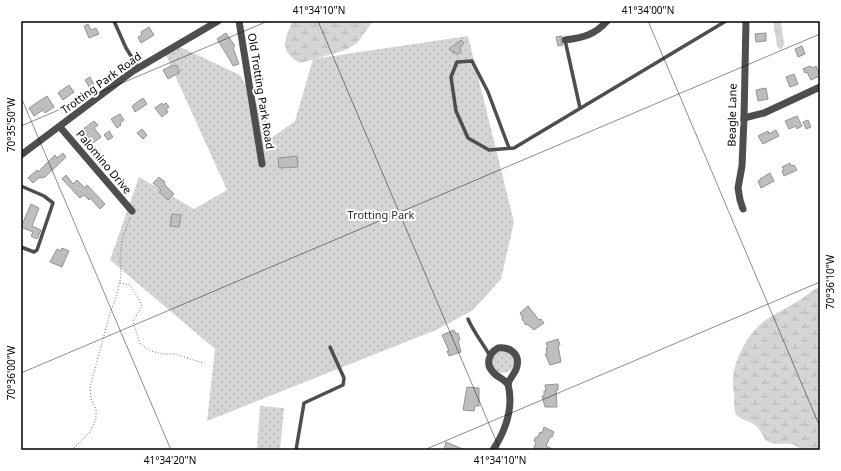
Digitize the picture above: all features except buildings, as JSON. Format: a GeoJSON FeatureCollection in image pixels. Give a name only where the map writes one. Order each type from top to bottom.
{"type":"FeatureCollection","features":[{"type":"Feature","properties":{"kind":"street","name":"Trotting Park Road"},"geometry":{"type":"LineString","coordinates":[[21,155],[138,67],[218,21]]}},
{"type":"Feature","properties":{"kind":"street","name":"Old Trotting Park Road"},"geometry":{"type":"LineString","coordinates":[[239,21],[262,164]]}},
{"type":"Feature","properties":{"kind":"street"},"geometry":{"type":"LineString","coordinates":[[565,40],[589,36],[607,21]]}},
{"type":"Feature","properties":{"kind":"street","name":"Beagle Lane"},"geometry":{"type":"LineString","coordinates":[[743,209],[738,188],[742,166],[746,21]]}},
{"type":"Feature","properties":{"kind":"street"},"geometry":{"type":"LineString","coordinates":[[744,118],[764,113],[820,87]]}},
{"type":"Feature","properties":{"kind":"street","name":"Palomino Drive"},"geometry":{"type":"LineString","coordinates":[[60,127],[132,211]]}},
{"type":"Feature","properties":{"kind":"street"},"geometry":{"type":"LineString","coordinates":[[493,450],[502,434],[508,415],[510,400],[508,384],[518,362],[516,354],[510,349],[502,348],[495,350],[490,356],[489,364],[492,372],[508,384]]}},
{"type":"Feature","properties":{"kind":"lane"},"geometry":{"type":"LineString","coordinates":[[114,21],[126,48],[138,67]]}},
{"type":"Feature","properties":{"kind":"lane"},"geometry":{"type":"LineString","coordinates":[[509,148],[488,92],[472,61],[457,62],[452,76],[456,111],[468,138],[489,150],[514,148],[726,21]]}},
{"type":"Feature","properties":{"kind":"lane"},"geometry":{"type":"LineString","coordinates":[[565,40],[580,108]]}},
{"type":"Feature","properties":{"kind":"lane"},"geometry":{"type":"LineString","coordinates":[[21,186],[44,196],[53,203],[37,250],[34,252],[21,247]]}},
{"type":"Feature","properties":{"kind":"lane"},"geometry":{"type":"LineString","coordinates":[[468,318],[474,334],[485,347],[490,356]]}},
{"type":"Feature","properties":{"kind":"lane"},"geometry":{"type":"LineString","coordinates":[[296,450],[304,403],[343,385],[344,378],[330,347]]}},
{"type":"Feature","properties":{"kind":"path"},"geometry":{"type":"LineString","coordinates":[[72,450],[90,432],[96,419],[96,409],[92,399],[90,387],[109,317],[118,294],[121,276],[120,258],[122,240],[132,211]]}},
{"type":"Feature","properties":{"kind":"path"},"geometry":{"type":"LineString","coordinates":[[119,283],[130,284],[142,306],[133,321],[140,344],[151,351],[163,354],[175,354],[203,363]]}},
{"type":"Feature","properties":{"kind":"green space"},"geometry":{"type":"Polygon","coordinates":[[[293,21],[373,21],[357,43],[346,50],[300,63],[293,59],[286,50],[285,45],[287,34],[293,21]]]}},
{"type":"Feature","properties":{"kind":"green space"},"geometry":{"type":"Polygon","coordinates":[[[773,21],[781,21],[784,45],[781,50],[777,46],[773,21]]]}},
{"type":"Feature","properties":{"kind":"green space","name":"Trotting Park"},"geometry":{"type":"Polygon","coordinates":[[[468,36],[514,222],[501,279],[473,310],[436,330],[207,421],[215,349],[110,260],[139,177],[194,209],[227,190],[164,51],[178,46],[240,75],[270,126],[270,139],[295,121],[313,59],[468,36]]]}},
{"type":"Feature","properties":{"kind":"green space"},"geometry":{"type":"Polygon","coordinates":[[[820,287],[820,450],[808,450],[791,444],[776,444],[767,441],[756,426],[737,416],[735,412],[733,383],[736,364],[740,354],[744,345],[756,329],[776,313],[820,287]]]}},
{"type":"Feature","properties":{"kind":"green space"},"geometry":{"type":"Polygon","coordinates":[[[503,351],[511,354],[514,362],[511,370],[503,373],[495,370],[492,362],[495,354],[503,351]]]}},
{"type":"Feature","properties":{"kind":"green space"},"geometry":{"type":"Polygon","coordinates":[[[260,406],[284,408],[280,450],[257,450],[260,406]]]}}]}
